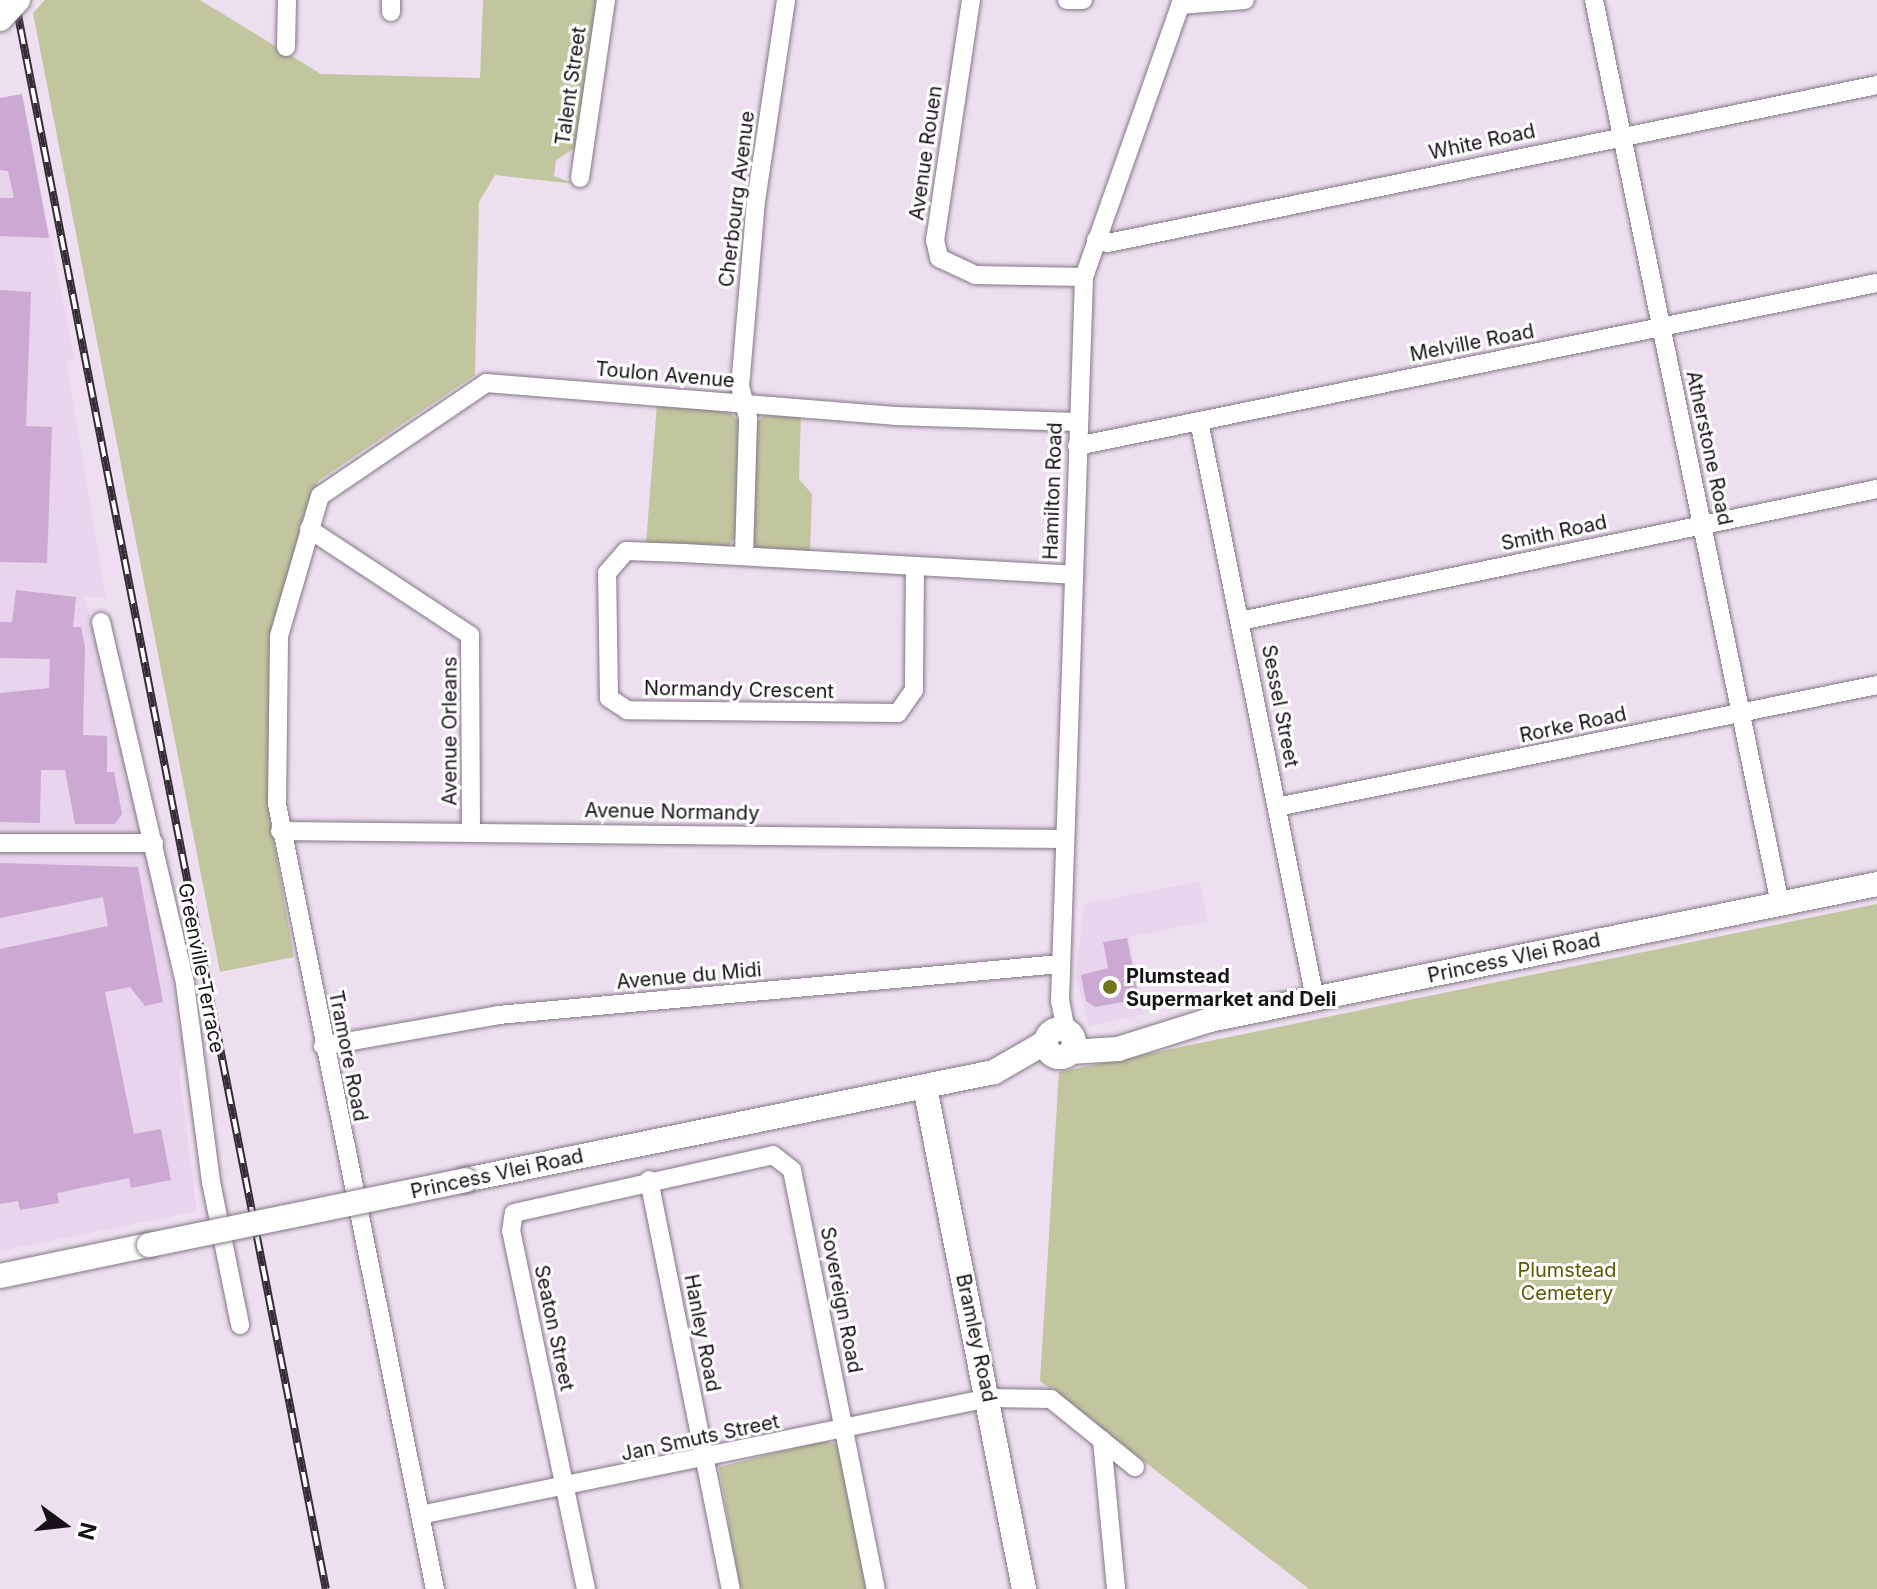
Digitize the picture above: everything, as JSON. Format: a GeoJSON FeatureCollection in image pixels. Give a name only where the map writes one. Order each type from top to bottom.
{"type":"FeatureCollection","features":[{"type":"Feature","properties":{"kind":"main road"},"geometry":{"type":"LineString","coordinates":[[0,18],[17,0]]}},
{"type":"Feature","properties":{"kind":"street"},"geometry":{"type":"LineString","coordinates":[[286,47],[287,0]]}},
{"type":"Feature","properties":{"kind":"street","name":"Talent Street"},"geometry":{"type":"LineString","coordinates":[[580,178],[606,0]]}},
{"type":"Feature","properties":{"kind":"street","name":"Cherbourg Avenue"},"geometry":{"type":"LineString","coordinates":[[744,403],[756,201],[786,0]]}},
{"type":"Feature","properties":{"kind":"street","name":"Avenue Rouen"},"geometry":{"type":"LineString","coordinates":[[971,0],[935,240],[939,258],[975,275],[1084,277]]}},
{"type":"Feature","properties":{"kind":"street"},"geometry":{"type":"LineString","coordinates":[[1067,0],[1083,0]]}},
{"type":"Feature","properties":{"kind":"street"},"geometry":{"type":"LineString","coordinates":[[1181,3],[1245,0]]}},
{"type":"Feature","properties":{"kind":"street","name":"Atherstone Road"},"geometry":{"type":"LineString","coordinates":[[1594,0],[1780,904]]}},
{"type":"Feature","properties":{"kind":"street","name":"Hamilton Road"},"geometry":{"type":"LineString","coordinates":[[1060,1042],[1077,422],[1084,277],[1181,3]]}},
{"type":"Feature","properties":{"kind":"street","name":"White Road"},"geometry":{"type":"LineString","coordinates":[[1096,240],[1108,243],[1877,85]]}},
{"type":"Feature","properties":{"kind":"street","name":"Melville Road"},"geometry":{"type":"LineString","coordinates":[[1077,446],[1877,283]]}},
{"type":"Feature","properties":{"kind":"street","name":"Toulon Avenue"},"geometry":{"type":"LineString","coordinates":[[309,529],[329,484],[482,384],[1077,422]]}},
{"type":"Feature","properties":{"kind":"street"},"geometry":{"type":"LineString","coordinates":[[744,403],[744,556]]}},
{"type":"Feature","properties":{"kind":"street","name":"Sessel Street"},"geometry":{"type":"LineString","coordinates":[[1199,421],[1315,999]]}},
{"type":"Feature","properties":{"kind":"street","name":"Smith Road"},"geometry":{"type":"LineString","coordinates":[[1240,621],[1877,489]]}},
{"type":"Feature","properties":{"kind":"street","name":"Tramore Road"},"geometry":{"type":"LineString","coordinates":[[309,529],[278,647],[280,831],[435,1589]]}},
{"type":"Feature","properties":{"kind":"street","name":"Avenue Orleans"},"geometry":{"type":"LineString","coordinates":[[309,529],[470,635],[471,831]]}},
{"type":"Feature","properties":{"kind":"street","name":"Normandy Crescent"},"geometry":{"type":"LineString","coordinates":[[915,566],[914,690],[898,713],[627,710],[613,703],[606,686],[607,587],[615,556],[633,550],[744,556],[1073,575]]}},
{"type":"Feature","properties":{"kind":"street","name":"Greenville Terrace"},"geometry":{"type":"LineString","coordinates":[[101,622],[185,984],[211,1182],[240,1325]]}},
{"type":"Feature","properties":{"kind":"street","name":"Rorke Road"},"geometry":{"type":"LineString","coordinates":[[1277,807],[1877,685]]}},
{"type":"Feature","properties":{"kind":"street","name":"Avenue Normandy"},"geometry":{"type":"LineString","coordinates":[[280,831],[1065,839]]}},
{"type":"Feature","properties":{"kind":"street"},"geometry":{"type":"LineString","coordinates":[[0,843],[154,843]]}},
{"type":"Feature","properties":{"kind":"street","name":"Princess Vlei Road"},"geometry":{"type":"LineString","coordinates":[[0,1276],[994,1072],[1060,1042],[1109,1051],[1151,1035],[1315,999],[1877,884]]}},
{"type":"Feature","properties":{"kind":"street","name":"Avenue du Midi"},"geometry":{"type":"LineString","coordinates":[[323,1046],[498,1015],[1061,964]]}},
{"type":"Feature","properties":{"kind":"street","name":"Bramley Road"},"geometry":{"type":"LineString","coordinates":[[925,1087],[989,1398],[1024,1589]]}},
{"type":"Feature","properties":{"kind":"street","name":"Sovereign Road"},"geometry":{"type":"LineString","coordinates":[[649,1180],[763,1156],[790,1163],[876,1589]]}},
{"type":"Feature","properties":{"kind":"street","name":"Hanley Road"},"geometry":{"type":"LineString","coordinates":[[649,1180],[731,1589]]}},
{"type":"Feature","properties":{"kind":"street","name":"Seaton Street"},"geometry":{"type":"LineString","coordinates":[[586,1589],[511,1221],[528,1204],[649,1180]]}},
{"type":"Feature","properties":{"kind":"street","name":"Jan Smuts Street"},"geometry":{"type":"LineString","coordinates":[[420,1515],[705,1461],[989,1398],[1046,1397],[1135,1467]]}},
{"type":"Feature","properties":{"kind":"street"},"geometry":{"type":"LineString","coordinates":[[1102,1440],[1116,1589]]}},
{"type":"Feature","properties":{"kind":"shaded area"},"geometry":{"type":"Polygon","coordinates":[[[22,94],[74,359],[66,362],[106,597],[85,597],[137,802],[186,1052],[179,1072],[197,1211],[0,1251],[0,98],[22,94]]]}},
{"type":"Feature","properties":{"kind":"shaded area"},"geometry":{"type":"Polygon","coordinates":[[[1200,881],[1207,921],[1129,937],[1145,1014],[1089,1026],[1076,976],[1084,904],[1200,881]]]}},
{"type":"Feature","properties":{"kind":"green space"},"geometry":{"type":"Polygon","coordinates":[[[45,0],[200,0],[321,74],[480,78],[483,0],[600,0],[578,146],[556,160],[554,176],[575,184],[495,175],[479,202],[475,375],[318,481],[302,521],[270,650],[269,813],[294,957],[220,972],[33,13],[45,0]]]}},
{"type":"Feature","properties":{"kind":"green space"},"geometry":{"type":"Polygon","coordinates":[[[657,404],[729,411],[739,422],[737,535],[727,548],[646,544],[657,404]]]}},
{"type":"Feature","properties":{"kind":"green space"},"geometry":{"type":"Polygon","coordinates":[[[767,413],[801,416],[799,479],[812,494],[810,553],[758,549],[751,539],[756,423],[767,413]]]}},
{"type":"Feature","properties":{"kind":"green space","name":"Plumstead Cemetery"},"geometry":{"type":"Polygon","coordinates":[[[1877,904],[1877,1589],[1309,1589],[1040,1381],[1059,1072],[1877,904]]]}},
{"type":"Feature","properties":{"kind":"green space"},"geometry":{"type":"Polygon","coordinates":[[[824,1441],[839,1445],[870,1589],[740,1589],[719,1467],[824,1441]]]}},
{"type":"Feature","properties":{"kind":"building"},"geometry":{"type":"Polygon","coordinates":[[[22,94],[49,238],[0,236],[0,198],[14,198],[8,171],[0,170],[0,98],[22,94]]]}},
{"type":"Feature","properties":{"kind":"building"},"geometry":{"type":"Polygon","coordinates":[[[0,290],[31,292],[26,426],[52,427],[47,563],[0,562],[0,290]]]}},
{"type":"Feature","properties":{"kind":"building"},"geometry":{"type":"Polygon","coordinates":[[[16,590],[76,597],[73,627],[81,627],[85,647],[83,735],[107,736],[107,772],[114,772],[122,814],[115,824],[75,824],[65,770],[41,770],[40,823],[0,822],[0,693],[49,688],[50,659],[0,658],[0,622],[12,622],[16,590]]]}},
{"type":"Feature","properties":{"kind":"building"},"geometry":{"type":"Polygon","coordinates":[[[0,863],[138,867],[163,1002],[145,1006],[130,987],[105,992],[134,1134],[161,1129],[171,1180],[131,1188],[129,1178],[57,1193],[59,1203],[20,1210],[18,1201],[0,1204],[0,949],[108,926],[103,897],[0,918],[0,863]]]}},
{"type":"Feature","properties":{"kind":"building","name":"Plumstead Supermarket and Deli"},"geometry":{"type":"Polygon","coordinates":[[[1127,938],[1139,999],[1095,1007],[1086,1001],[1081,975],[1108,968],[1103,942],[1127,938]]]}},
{"type":"Feature","properties":{"kind":"railway"},"geometry":{"type":"LineString","coordinates":[[15,0],[326,1589]]}},
{"type":"Feature","properties":{"kind":"place","name":"Plumstead Supermarket and Deli"},"geometry":{"type":"Point","coordinates":[1110,987]}}]}
